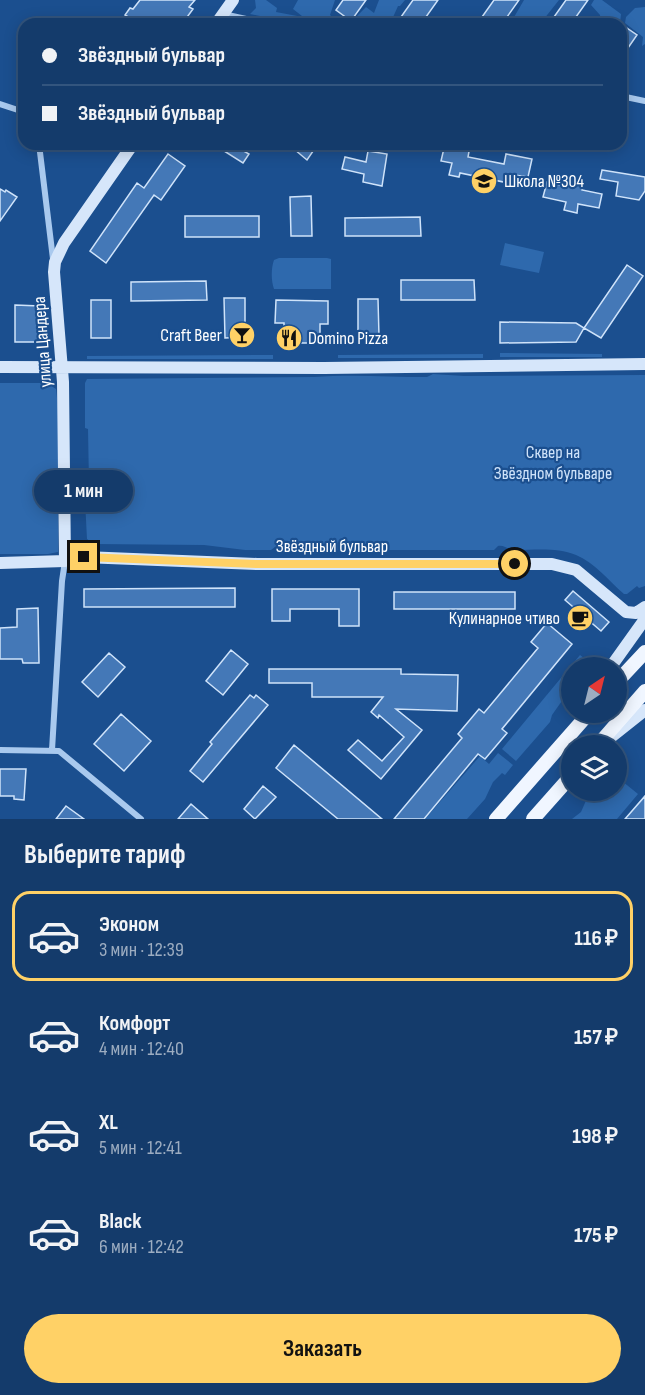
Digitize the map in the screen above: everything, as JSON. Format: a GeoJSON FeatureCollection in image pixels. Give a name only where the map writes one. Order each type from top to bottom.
{"type":"FeatureCollection","features":[{"type":"Feature","properties":{"kind":"main road"},"geometry":{"type":"LineString","coordinates":[[627,671],[645,652]]}},
{"type":"Feature","properties":{"kind":"main road"},"geometry":{"type":"LineString","coordinates":[[608,735],[645,691]]}},
{"type":"Feature","properties":{"kind":"main road"},"geometry":{"type":"LineString","coordinates":[[570,735],[581,723]]}},
{"type":"Feature","properties":{"kind":"main road"},"geometry":{"type":"LineString","coordinates":[[496,819],[561,746]]}},
{"type":"Feature","properties":{"kind":"main road"},"geometry":{"type":"LineString","coordinates":[[533,819],[561,787]]}},
{"type":"Feature","properties":{"kind":"street"},"geometry":{"type":"LineString","coordinates":[[220,18],[233,0]]}},
{"type":"Feature","properties":{"kind":"street"},"geometry":{"type":"LineString","coordinates":[[627,97],[645,101]]}},
{"type":"Feature","properties":{"kind":"street"},"geometry":{"type":"LineString","coordinates":[[0,104],[18,109]]}},
{"type":"Feature","properties":{"kind":"street"},"geometry":{"type":"LineString","coordinates":[[40,150],[54,272]]}},
{"type":"Feature","properties":{"kind":"street","name":"улица Цандера"},"geometry":{"type":"LineString","coordinates":[[65,561],[63,366],[54,272],[63,243],[130,150]]}},
{"type":"Feature","properties":{"kind":"street"},"geometry":{"type":"LineString","coordinates":[[0,367],[324,368],[645,364]]}},
{"type":"Feature","properties":{"kind":"street","name":"Звёздный бульвар"},"geometry":{"type":"LineString","coordinates":[[0,563],[65,561],[84,557],[257,564],[552,564],[576,570],[626,612],[636,613],[645,607]]}},
{"type":"Feature","properties":{"kind":"street"},"geometry":{"type":"LineString","coordinates":[[51,750],[65,561]]}},
{"type":"Feature","properties":{"kind":"street"},"geometry":{"type":"LineString","coordinates":[[618,657],[645,619]]}},
{"type":"Feature","properties":{"kind":"street"},"geometry":{"type":"LineString","coordinates":[[613,735],[645,710]]}},
{"type":"Feature","properties":{"kind":"street"},"geometry":{"type":"LineString","coordinates":[[0,750],[59,751],[141,819]]}},
{"type":"Feature","properties":{"kind":"green space"},"geometry":{"type":"Polygon","coordinates":[[[255,0],[266,0],[277,8],[276,12],[308,18],[269,18],[250,14],[256,8],[255,0]]]}},
{"type":"Feature","properties":{"kind":"green space"},"geometry":{"type":"Polygon","coordinates":[[[298,0],[335,0],[330,15],[333,18],[310,18],[302,16],[293,9],[298,0]]]}},
{"type":"Feature","properties":{"kind":"green space"},"geometry":{"type":"Polygon","coordinates":[[[379,0],[405,0],[398,6],[393,18],[356,18],[366,7],[374,13],[379,0]]]}},
{"type":"Feature","properties":{"kind":"green space"},"geometry":{"type":"Polygon","coordinates":[[[524,0],[559,0],[545,18],[514,18],[524,0]]]}},
{"type":"Feature","properties":{"kind":"green space"},"geometry":{"type":"Polygon","coordinates":[[[594,0],[602,0],[621,14],[621,18],[600,18],[591,5],[594,0]]]}},
{"type":"Feature","properties":{"kind":"green space"},"geometry":{"type":"Polygon","coordinates":[[[645,7],[645,44],[642,46],[643,37],[627,25],[626,17],[635,8],[645,7]]]}},
{"type":"Feature","properties":{"kind":"green space"},"geometry":{"type":"Polygon","coordinates":[[[505,243],[544,252],[539,273],[500,265],[505,243]]]}},
{"type":"Feature","properties":{"kind":"green space"},"geometry":{"type":"Polygon","coordinates":[[[279,258],[331,259],[331,289],[274,289],[272,267],[274,260],[279,258]]]}},
{"type":"Feature","properties":{"kind":"green space"},"geometry":{"type":"Polygon","coordinates":[[[500,353],[602,354],[602,357],[500,357],[500,353]]]}},
{"type":"Feature","properties":{"kind":"green space"},"geometry":{"type":"Polygon","coordinates":[[[483,354],[483,358],[338,358],[338,355],[483,354]]]}},
{"type":"Feature","properties":{"kind":"green space"},"geometry":{"type":"Polygon","coordinates":[[[273,355],[273,359],[87,359],[87,356],[273,355]]]}},
{"type":"Feature","properties":{"kind":"green space","name":"Сквер на Звёздном бульваре"},"geometry":{"type":"Polygon","coordinates":[[[433,374],[464,376],[645,375],[645,586],[639,588],[637,586],[624,594],[583,558],[569,552],[554,550],[515,550],[498,546],[494,550],[290,550],[285,545],[279,544],[271,550],[245,550],[204,545],[94,544],[87,539],[85,500],[89,495],[85,485],[89,484],[85,383],[87,379],[427,377],[433,374]]]}},
{"type":"Feature","properties":{"kind":"green space"},"geometry":{"type":"Polygon","coordinates":[[[0,383],[47,383],[56,389],[58,552],[0,554],[0,383]]]}},
{"type":"Feature","properties":{"kind":"green space"},"geometry":{"type":"Polygon","coordinates":[[[561,678],[561,702],[550,722],[516,761],[502,749],[561,678]]]}},
{"type":"Feature","properties":{"kind":"green space"},"geometry":{"type":"Polygon","coordinates":[[[498,753],[513,765],[505,775],[502,773],[493,782],[485,799],[467,819],[425,819],[480,756],[489,764],[498,753]]]}},
{"type":"Feature","properties":{"kind":"green space"},"geometry":{"type":"Polygon","coordinates":[[[627,785],[638,794],[617,819],[572,819],[581,812],[586,801],[627,801],[627,785]]]}},
{"type":"Feature","properties":{"kind":"building"},"geometry":{"type":"Polygon","coordinates":[[[140,0],[195,0],[189,7],[193,9],[186,18],[130,18],[125,15],[130,8],[133,9],[140,0]]]}},
{"type":"Feature","properties":{"kind":"building"},"geometry":{"type":"Polygon","coordinates":[[[343,0],[366,0],[353,18],[347,18],[336,10],[343,0]]]}},
{"type":"Feature","properties":{"kind":"building"},"geometry":{"type":"Polygon","coordinates":[[[413,0],[438,0],[425,18],[400,18],[413,0]]]}},
{"type":"Feature","properties":{"kind":"building"},"geometry":{"type":"Polygon","coordinates":[[[494,0],[519,0],[506,18],[481,18],[494,0]]]}},
{"type":"Feature","properties":{"kind":"building"},"geometry":{"type":"Polygon","coordinates":[[[566,0],[588,0],[575,18],[553,18],[566,0]]]}},
{"type":"Feature","properties":{"kind":"building"},"geometry":{"type":"Polygon","coordinates":[[[627,28],[637,35],[627,49],[627,28]]]}},
{"type":"Feature","properties":{"kind":"building"},"geometry":{"type":"Polygon","coordinates":[[[222,150],[242,150],[249,154],[243,163],[222,150]]]}},
{"type":"Feature","properties":{"kind":"building"},"geometry":{"type":"Polygon","coordinates":[[[295,150],[314,150],[307,160],[295,150]]]}},
{"type":"Feature","properties":{"kind":"building"},"geometry":{"type":"Polygon","coordinates":[[[444,150],[469,150],[468,157],[504,164],[506,154],[532,159],[528,177],[515,175],[513,184],[460,173],[459,177],[449,175],[452,163],[441,161],[444,150]]]}},
{"type":"Feature","properties":{"kind":"building"},"geometry":{"type":"Polygon","coordinates":[[[368,151],[387,154],[382,186],[363,182],[364,174],[342,169],[345,157],[366,162],[368,151]]]}},
{"type":"Feature","properties":{"kind":"building"},"geometry":{"type":"Polygon","coordinates":[[[168,154],[185,166],[161,200],[154,195],[106,263],[90,251],[137,183],[144,188],[168,154]]]}},
{"type":"Feature","properties":{"kind":"building"},"geometry":{"type":"Polygon","coordinates":[[[602,170],[645,177],[645,191],[639,200],[616,196],[618,182],[600,179],[602,170]]]}},
{"type":"Feature","properties":{"kind":"building"},"geometry":{"type":"Polygon","coordinates":[[[547,182],[569,187],[570,182],[583,184],[582,190],[602,194],[599,208],[578,204],[577,213],[564,210],[566,202],[543,197],[547,182]]]}},
{"type":"Feature","properties":{"kind":"building"},"geometry":{"type":"Polygon","coordinates":[[[0,189],[17,197],[0,221],[0,189]]]}},
{"type":"Feature","properties":{"kind":"building"},"geometry":{"type":"Polygon","coordinates":[[[311,196],[312,236],[291,236],[290,197],[311,196]]]}},
{"type":"Feature","properties":{"kind":"building"},"geometry":{"type":"Polygon","coordinates":[[[185,216],[259,216],[259,237],[185,237],[185,216]]]}},
{"type":"Feature","properties":{"kind":"building"},"geometry":{"type":"Polygon","coordinates":[[[420,217],[421,236],[345,236],[345,218],[420,217]]]}},
{"type":"Feature","properties":{"kind":"building"},"geometry":{"type":"Polygon","coordinates":[[[627,265],[643,276],[601,338],[584,328],[627,265]]]}},
{"type":"Feature","properties":{"kind":"building"},"geometry":{"type":"Polygon","coordinates":[[[401,280],[474,280],[475,300],[401,300],[401,280]]]}},
{"type":"Feature","properties":{"kind":"building"},"geometry":{"type":"Polygon","coordinates":[[[206,281],[207,300],[131,301],[131,282],[206,281]]]}},
{"type":"Feature","properties":{"kind":"building"},"geometry":{"type":"Polygon","coordinates":[[[224,298],[245,298],[245,337],[225,338],[224,298]]]}},
{"type":"Feature","properties":{"kind":"building"},"geometry":{"type":"Polygon","coordinates":[[[358,299],[378,299],[379,336],[358,337],[358,299]]]}},
{"type":"Feature","properties":{"kind":"building"},"geometry":{"type":"Polygon","coordinates":[[[91,300],[111,300],[111,338],[91,338],[91,300]]]}},
{"type":"Feature","properties":{"kind":"building"},"geometry":{"type":"Polygon","coordinates":[[[276,300],[328,301],[328,324],[320,324],[320,343],[284,343],[284,323],[275,323],[276,300]]]}},
{"type":"Feature","properties":{"kind":"building"},"geometry":{"type":"Polygon","coordinates":[[[15,305],[40,306],[42,342],[15,342],[15,305]]]}},
{"type":"Feature","properties":{"kind":"building"},"geometry":{"type":"Polygon","coordinates":[[[500,322],[576,323],[584,328],[576,342],[500,343],[500,322]]]}},
{"type":"Feature","properties":{"kind":"building"},"geometry":{"type":"Polygon","coordinates":[[[235,588],[235,607],[84,607],[84,589],[235,588]]]}},
{"type":"Feature","properties":{"kind":"building"},"geometry":{"type":"Polygon","coordinates":[[[272,589],[359,589],[359,626],[339,626],[339,609],[290,609],[290,621],[272,621],[272,589]]]}},
{"type":"Feature","properties":{"kind":"building"},"geometry":{"type":"Polygon","coordinates":[[[573,591],[609,622],[601,631],[565,600],[573,591]]]}},
{"type":"Feature","properties":{"kind":"building"},"geometry":{"type":"Polygon","coordinates":[[[394,592],[515,592],[515,609],[394,609],[394,592]]]}},
{"type":"Feature","properties":{"kind":"building"},"geometry":{"type":"Polygon","coordinates":[[[38,608],[39,663],[23,663],[22,659],[0,659],[0,628],[17,627],[17,609],[38,608]]]}},
{"type":"Feature","properties":{"kind":"building"},"geometry":{"type":"Polygon","coordinates":[[[547,623],[572,644],[502,729],[507,733],[485,759],[478,754],[424,819],[394,819],[462,738],[458,734],[479,709],[484,713],[538,648],[531,642],[547,623]]]}},
{"type":"Feature","properties":{"kind":"building"},"geometry":{"type":"Polygon","coordinates":[[[231,650],[248,664],[223,695],[206,681],[231,650]]]}},
{"type":"Feature","properties":{"kind":"building"},"geometry":{"type":"Polygon","coordinates":[[[109,653],[125,667],[98,697],[82,682],[109,653]]]}},
{"type":"Feature","properties":{"kind":"building"},"geometry":{"type":"Polygon","coordinates":[[[269,669],[401,669],[401,674],[458,675],[457,711],[396,709],[422,730],[381,779],[348,750],[358,740],[382,761],[404,737],[379,715],[378,718],[371,712],[383,697],[312,697],[312,683],[269,683],[269,669]]]}},
{"type":"Feature","properties":{"kind":"building"},"geometry":{"type":"Polygon","coordinates":[[[250,695],[254,698],[256,695],[268,705],[203,782],[190,771],[212,744],[210,742],[250,695]]]}},
{"type":"Feature","properties":{"kind":"building"},"geometry":{"type":"Polygon","coordinates":[[[121,714],[151,741],[124,771],[94,744],[121,714]]]}},
{"type":"Feature","properties":{"kind":"building"},"geometry":{"type":"Polygon","coordinates":[[[294,745],[382,819],[338,819],[276,768],[294,745]]]}},
{"type":"Feature","properties":{"kind":"building"},"geometry":{"type":"Polygon","coordinates":[[[0,769],[26,769],[24,800],[14,799],[14,796],[0,796],[0,769]]]}},
{"type":"Feature","properties":{"kind":"building"},"geometry":{"type":"Polygon","coordinates":[[[263,786],[276,797],[255,819],[244,809],[263,786]]]}},
{"type":"Feature","properties":{"kind":"building"},"geometry":{"type":"Polygon","coordinates":[[[645,796],[645,819],[625,819],[645,796]]]}},
{"type":"Feature","properties":{"kind":"building"},"geometry":{"type":"Polygon","coordinates":[[[191,804],[208,819],[178,819],[191,804]]]}},
{"type":"Feature","properties":{"kind":"building"},"geometry":{"type":"Polygon","coordinates":[[[66,806],[84,819],[56,819],[66,806]]]}},
{"type":"Feature","properties":{"kind":"place","name":"Школа №304"},"geometry":{"type":"Point","coordinates":[484,181]}},
{"type":"Feature","properties":{"kind":"place","name":"Craft Beer"},"geometry":{"type":"Point","coordinates":[242,335]}},
{"type":"Feature","properties":{"kind":"place","name":"Domino Pizza"},"geometry":{"type":"Point","coordinates":[289,338]}},
{"type":"Feature","properties":{"kind":"place","name":"Кулинарное чтиво"},"geometry":{"type":"Point","coordinates":[580,618]}},
{"type":"Feature","properties":{"kind":"route"},"geometry":{"type":"LineString","coordinates":[[84,557],[257,564],[515,564]]}}]}
